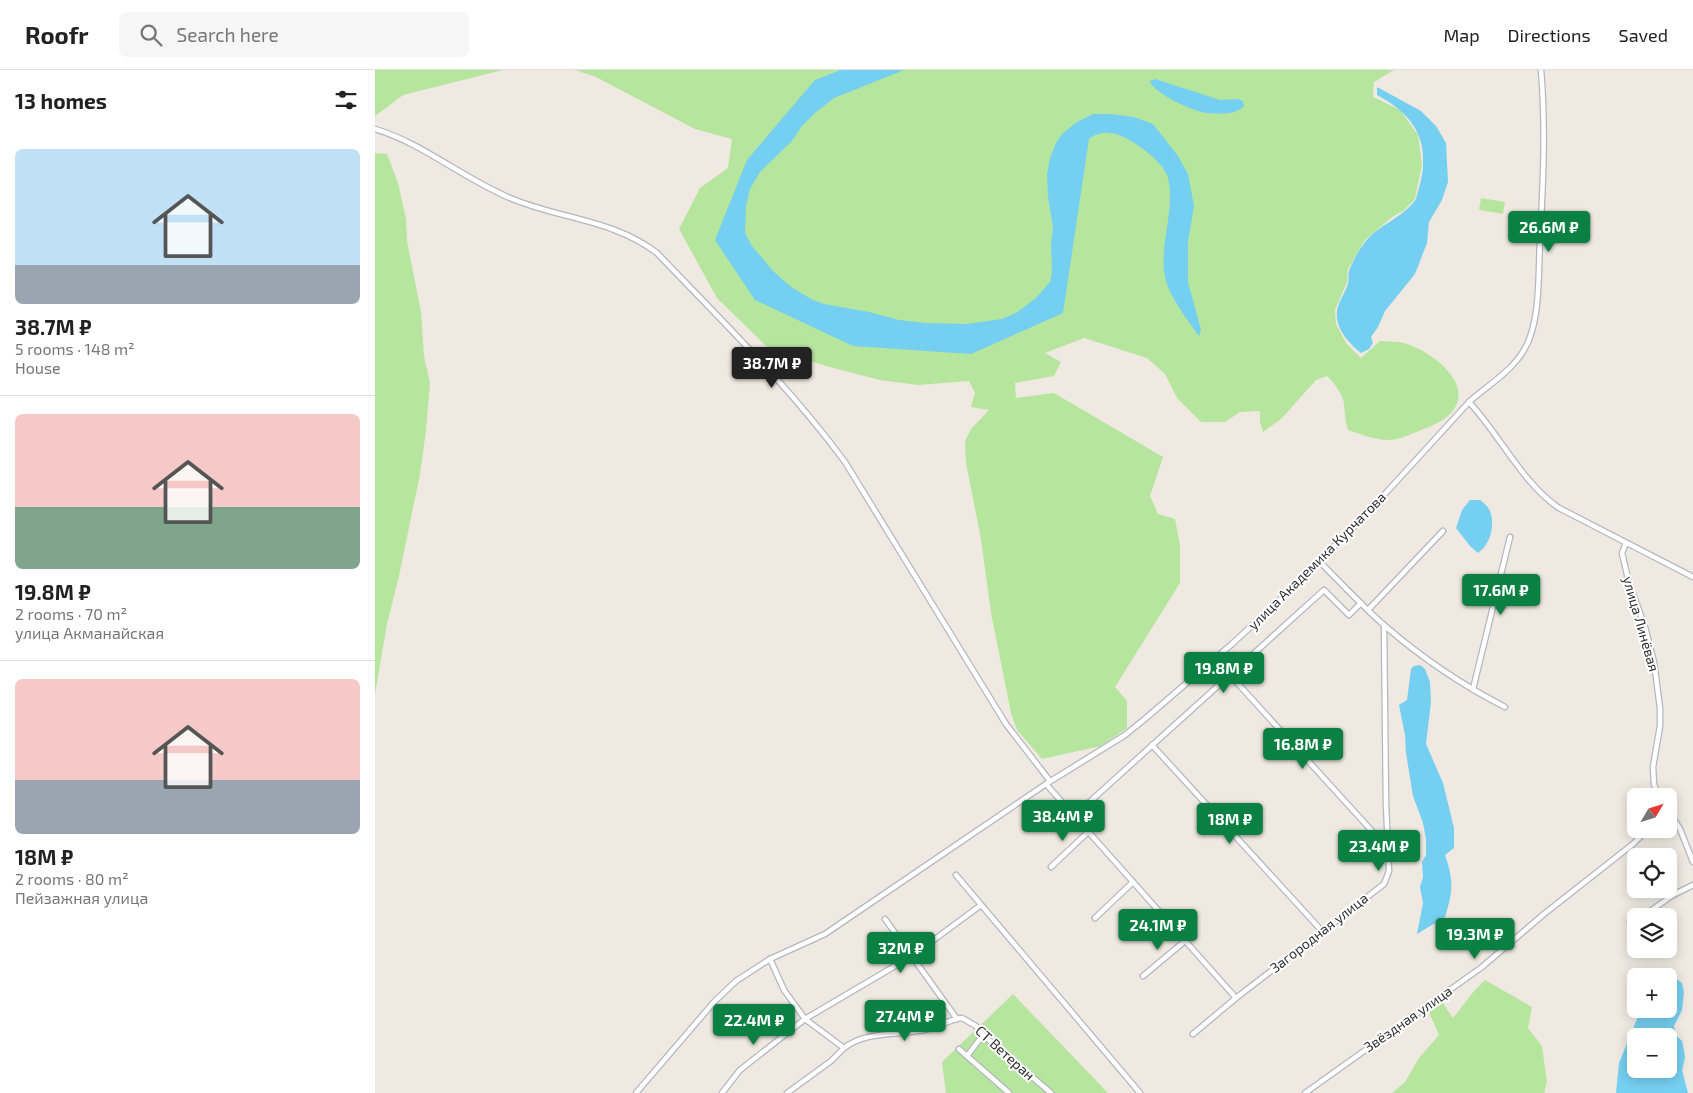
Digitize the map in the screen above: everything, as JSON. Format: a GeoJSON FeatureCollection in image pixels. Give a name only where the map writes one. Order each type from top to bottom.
{"type":"FeatureCollection","features":[{"type":"Feature","properties":{"kind":"street","name":"улица Академика Курчатова"},"geometry":{"type":"LineString","coordinates":[[636,1093],[714,1002],[736,981],[770,959],[825,934],[1048,783],[1125,735],[1147,718],[1232,644],[1319,561],[1373,507],[1469,402],[1516,362],[1525,350],[1532,331],[1538,279],[1545,154],[1541,70]]}},
{"type":"Feature","properties":{"kind":"street"},"geometry":{"type":"LineString","coordinates":[[375,129],[391,134],[411,144],[516,200],[630,235],[657,253],[774,376],[825,435],[845,462],[1006,724],[1048,783],[1074,816],[1236,998]]}},
{"type":"Feature","properties":{"kind":"street"},"geometry":{"type":"LineString","coordinates":[[1469,402],[1521,469],[1549,501],[1693,577]]}},
{"type":"Feature","properties":{"kind":"street"},"geometry":{"type":"LineString","coordinates":[[1368,610],[1443,531]]}},
{"type":"Feature","properties":{"kind":"street"},"geometry":{"type":"LineString","coordinates":[[1473,689],[1510,537]]}},
{"type":"Feature","properties":{"kind":"street","name":"улица Линёвая"},"geometry":{"type":"LineString","coordinates":[[1626,543],[1622,553],[1629,583],[1655,662],[1660,717],[1653,767],[1655,788]]}},
{"type":"Feature","properties":{"kind":"street"},"geometry":{"type":"LineString","coordinates":[[1319,561],[1383,625],[1428,660],[1505,707]]}},
{"type":"Feature","properties":{"kind":"street"},"geometry":{"type":"LineString","coordinates":[[1074,816],[1324,590],[1349,615],[1361,603]]}},
{"type":"Feature","properties":{"kind":"street","name":"Загородная улица"},"geometry":{"type":"LineString","coordinates":[[1193,1034],[1236,998],[1384,884],[1389,871],[1383,625]]}},
{"type":"Feature","properties":{"kind":"street"},"geometry":{"type":"LineString","coordinates":[[1230,675],[1381,841],[1388,842]]}},
{"type":"Feature","properties":{"kind":"street"},"geometry":{"type":"LineString","coordinates":[[1152,745],[1322,931]]}},
{"type":"Feature","properties":{"kind":"street"},"geometry":{"type":"LineString","coordinates":[[1677,824],[1693,862]]}},
{"type":"Feature","properties":{"kind":"street"},"geometry":{"type":"LineString","coordinates":[[1051,866],[1088,832]]}},
{"type":"Feature","properties":{"kind":"street","name":"Звёздная улица"},"geometry":{"type":"LineString","coordinates":[[1305,1093],[1482,967],[1544,914],[1639,838]]}},
{"type":"Feature","properties":{"kind":"street"},"geometry":{"type":"LineString","coordinates":[[956,875],[1139,1093]]}},
{"type":"Feature","properties":{"kind":"street"},"geometry":{"type":"LineString","coordinates":[[1095,918],[1133,882]]}},
{"type":"Feature","properties":{"kind":"street"},"geometry":{"type":"LineString","coordinates":[[1654,908],[1673,895],[1693,885]]}},
{"type":"Feature","properties":{"kind":"street"},"geometry":{"type":"LineString","coordinates":[[722,1093],[740,1070],[805,1019],[912,956],[981,905]]}},
{"type":"Feature","properties":{"kind":"street"},"geometry":{"type":"LineString","coordinates":[[787,1093],[831,1061],[849,1044],[863,1038],[922,1030],[957,1019],[885,919]]}},
{"type":"Feature","properties":{"kind":"street"},"geometry":{"type":"LineString","coordinates":[[1143,976],[1185,940]]}},
{"type":"Feature","properties":{"kind":"street"},"geometry":{"type":"LineString","coordinates":[[770,959],[784,990],[805,1019],[844,1048]]}},
{"type":"Feature","properties":{"kind":"street","name":"СТ Ветеран"},"geometry":{"type":"LineString","coordinates":[[957,1019],[967,1020],[976,1026],[983,1035],[1051,1093]]}},
{"type":"Feature","properties":{"kind":"street"},"geometry":{"type":"LineString","coordinates":[[967,1056],[983,1035]]}},
{"type":"Feature","properties":{"kind":"street","name":"СТ Ветеран"},"geometry":{"type":"LineString","coordinates":[[959,1049],[1009,1093]]}},
{"type":"Feature","properties":{"kind":"green space"},"geometry":{"type":"Polygon","coordinates":[[[375,70],[503,70],[403,95],[375,116],[375,70]]]}},
{"type":"Feature","properties":{"kind":"green space"},"geometry":{"type":"Polygon","coordinates":[[[575,70],[1394,70],[1374,82],[1373,97],[1400,110],[1418,135],[1422,164],[1415,199],[1403,211],[1392,217],[1365,240],[1348,269],[1347,282],[1335,310],[1336,324],[1346,343],[1361,358],[1380,341],[1404,343],[1437,360],[1453,378],[1458,388],[1458,398],[1454,409],[1438,423],[1398,439],[1390,440],[1367,436],[1348,430],[1343,399],[1327,376],[1316,380],[1281,419],[1263,432],[1260,422],[1260,411],[1240,412],[1225,422],[1201,422],[1177,398],[1165,374],[1147,358],[1084,338],[1045,353],[1061,362],[1054,376],[1015,383],[1016,398],[1054,393],[1163,457],[1150,496],[1158,514],[1175,519],[1180,545],[1180,583],[1115,687],[1127,701],[1127,728],[1101,746],[1042,759],[1017,730],[1011,713],[991,613],[981,539],[966,463],[965,441],[971,429],[989,410],[971,407],[975,393],[969,381],[918,385],[880,380],[826,366],[766,346],[717,298],[679,229],[700,188],[728,168],[732,139],[695,129],[596,77],[575,70]]]}},
{"type":"Feature","properties":{"kind":"green space"},"geometry":{"type":"Polygon","coordinates":[[[375,153],[387,154],[398,183],[406,219],[407,241],[421,312],[424,356],[430,383],[420,474],[387,624],[375,694],[375,153]]]}},
{"type":"Feature","properties":{"kind":"green space"},"geometry":{"type":"Polygon","coordinates":[[[1481,198],[1505,202],[1503,214],[1479,210],[1481,198]]]}},
{"type":"Feature","properties":{"kind":"green space"},"geometry":{"type":"Polygon","coordinates":[[[1485,980],[1532,1007],[1528,1028],[1542,1046],[1547,1082],[1544,1093],[1392,1093],[1405,1082],[1419,1058],[1439,1035],[1428,1010],[1440,999],[1453,1018],[1485,980]]]}},
{"type":"Feature","properties":{"kind":"green space"},"geometry":{"type":"Polygon","coordinates":[[[1013,994],[1108,1093],[946,1093],[942,1062],[1013,994]]]}},
{"type":"Feature","properties":{"kind":"water"},"geometry":{"type":"Polygon","coordinates":[[[841,70],[904,70],[834,98],[802,126],[792,141],[760,172],[750,189],[746,206],[745,233],[752,246],[773,271],[791,287],[824,304],[869,312],[899,320],[966,324],[1002,319],[1016,313],[1036,298],[1050,282],[1053,228],[1048,197],[1047,174],[1050,158],[1056,143],[1063,133],[1077,122],[1093,114],[1111,114],[1134,117],[1153,124],[1178,156],[1188,174],[1194,206],[1188,242],[1188,282],[1201,330],[1199,336],[1176,302],[1166,281],[1164,256],[1170,191],[1165,171],[1160,164],[1135,143],[1110,133],[1099,134],[1089,139],[1063,313],[971,354],[853,346],[755,300],[715,240],[747,160],[815,80],[841,70]]]}},
{"type":"Feature","properties":{"kind":"water"},"geometry":{"type":"Polygon","coordinates":[[[1155,79],[1220,100],[1237,99],[1243,101],[1244,106],[1237,111],[1228,113],[1213,114],[1201,112],[1184,106],[1158,91],[1150,81],[1155,79]]]}},
{"type":"Feature","properties":{"kind":"water"},"geometry":{"type":"Polygon","coordinates":[[[1377,87],[1421,111],[1436,126],[1446,143],[1448,182],[1442,200],[1429,222],[1427,243],[1415,274],[1385,311],[1371,337],[1373,343],[1369,349],[1361,353],[1344,335],[1337,318],[1340,301],[1348,283],[1349,271],[1356,255],[1366,241],[1405,211],[1416,199],[1423,168],[1423,152],[1417,131],[1404,114],[1377,95],[1377,87]]]}},
{"type":"Feature","properties":{"kind":"water"},"geometry":{"type":"Polygon","coordinates":[[[1470,500],[1480,500],[1484,503],[1489,509],[1492,521],[1489,539],[1478,553],[1456,528],[1462,510],[1470,500]]]}},
{"type":"Feature","properties":{"kind":"water"},"geometry":{"type":"Polygon","coordinates":[[[1420,665],[1425,669],[1430,682],[1431,702],[1426,744],[1443,783],[1454,828],[1454,848],[1445,855],[1450,872],[1451,886],[1450,900],[1445,917],[1417,934],[1423,903],[1420,887],[1423,877],[1422,862],[1426,855],[1426,839],[1423,823],[1413,796],[1399,705],[1407,700],[1411,669],[1414,666],[1420,665]]]}},
{"type":"Feature","properties":{"kind":"water"},"geometry":{"type":"Polygon","coordinates":[[[1677,979],[1682,983],[1684,992],[1682,1010],[1674,1028],[1633,1028],[1637,1018],[1677,1018],[1677,979]]]}},
{"type":"Feature","properties":{"kind":"water"},"geometry":{"type":"Polygon","coordinates":[[[1677,1036],[1682,1041],[1684,1050],[1685,1058],[1682,1070],[1688,1093],[1616,1093],[1619,1063],[1627,1043],[1627,1078],[1677,1078],[1677,1036]]]}}]}
